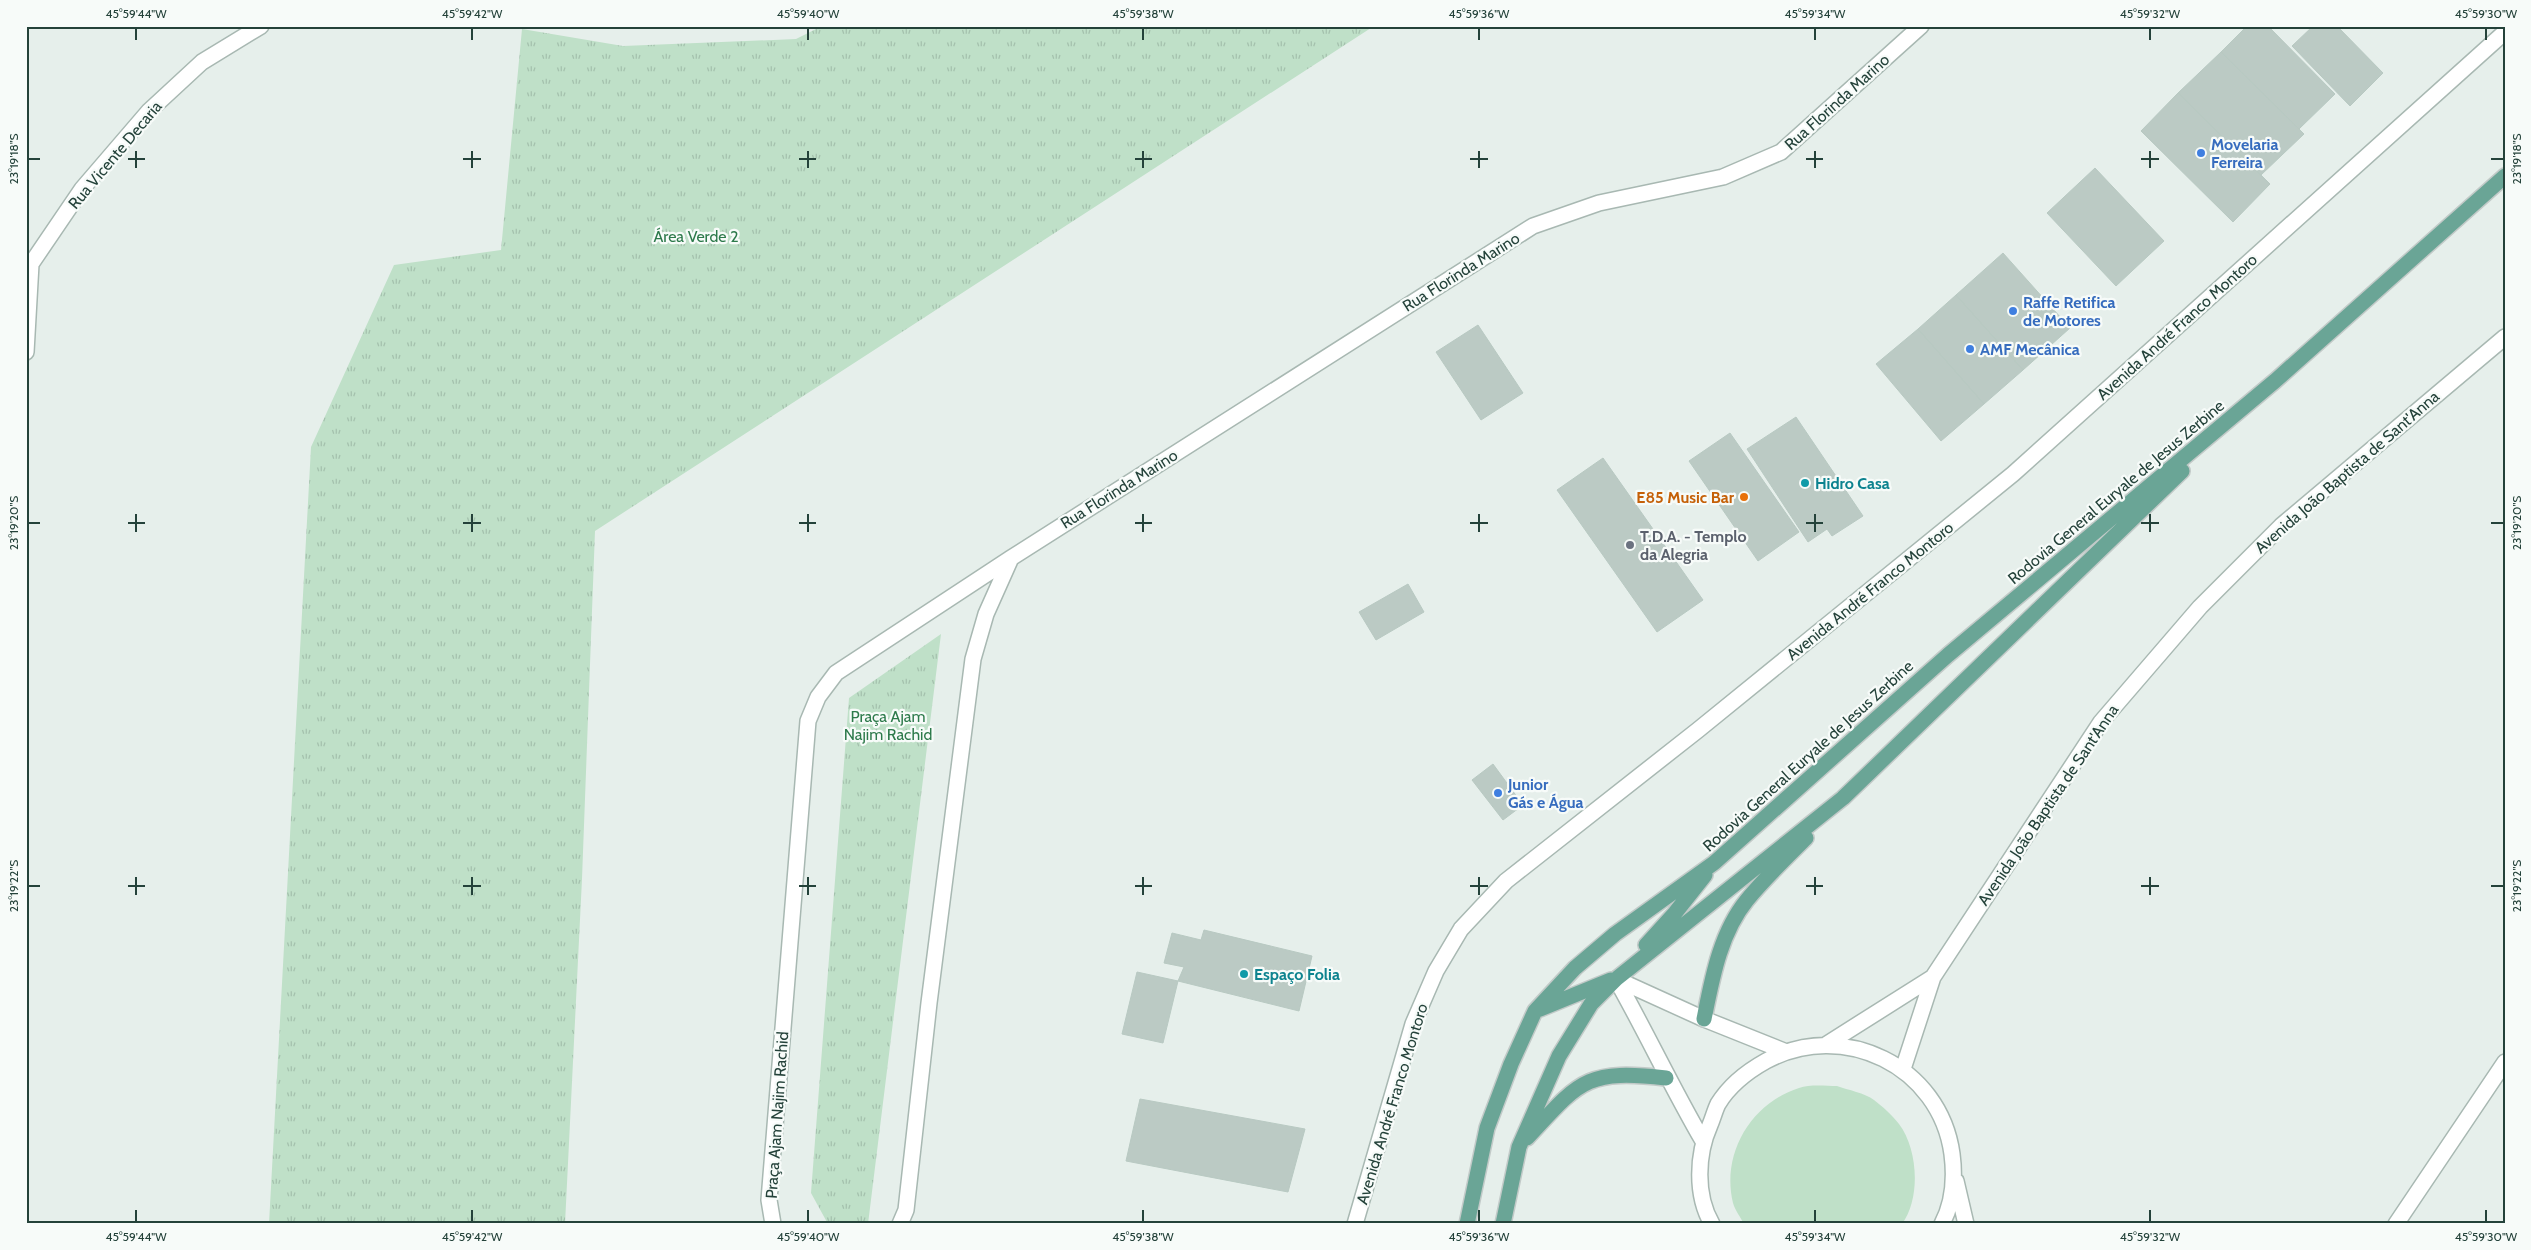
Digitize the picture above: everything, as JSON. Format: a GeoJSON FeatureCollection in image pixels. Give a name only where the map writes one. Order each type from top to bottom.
{"type":"FeatureCollection","features":[{"type":"Feature","properties":{"kind":"main road","name":"Rodovia General Euryale de Jesus Zerbine"},"geometry":{"type":"LineString","coordinates":[[1467,1224],[1487,1128],[1511,1064],[1535,1011],[1574,968],[1615,934],[1714,864],[1948,655],[2275,381],[2505,176]]}},
{"type":"Feature","properties":{"kind":"main road","name":"Rodovia General Euryale de Jesus Zerbine"},"geometry":{"type":"LineString","coordinates":[[1503,1224],[1519,1147],[1560,1056],[1592,1004],[1616,979],[1843,798],[2275,381]]}},
{"type":"Feature","properties":{"kind":"main road"},"geometry":{"type":"LineString","coordinates":[[1704,1019],[1715,966],[1731,926],[1746,901],[1843,798]]}},
{"type":"Feature","properties":{"kind":"main road"},"geometry":{"type":"LineString","coordinates":[[1535,1011],[1616,979],[1675,913],[1714,864]]}},
{"type":"Feature","properties":{"kind":"main road"},"geometry":{"type":"LineString","coordinates":[[1519,1147],[1569,1093],[1587,1081],[1610,1075],[1666,1078]]}},
{"type":"Feature","properties":{"kind":"street","name":"Rua Vicente Decaria"},"geometry":{"type":"LineString","coordinates":[[26,352],[29,263],[82,189],[149,111],[202,62],[261,26]]}},
{"type":"Feature","properties":{"kind":"street","name":"Rua Florinda Marino"},"geometry":{"type":"LineString","coordinates":[[1011,558],[1533,226],[1599,203],[1722,177],[1781,152],[1921,26]]}},
{"type":"Feature","properties":{"kind":"street","name":"Avenida André Franco Montoro"},"geometry":{"type":"LineString","coordinates":[[1355,1224],[1413,1024],[1436,971],[1461,929],[1506,881],[1698,730],[2012,474],[2505,32]]}},
{"type":"Feature","properties":{"kind":"street","name":"Avenida João Baptista de Sant'Anna"},"geometry":{"type":"LineString","coordinates":[[1903,1069],[1933,977],[2101,722],[2200,607],[2281,526],[2505,338]]}},
{"type":"Feature","properties":{"kind":"street","name":"Praça Ajam Najim Rachid"},"geometry":{"type":"LineString","coordinates":[[773,1224],[769,1200],[808,721],[818,697],[836,673],[1011,558]]}},
{"type":"Feature","properties":{"kind":"street"},"geometry":{"type":"LineString","coordinates":[[900,1224],[906,1210],[929,1004],[974,659],[986,614],[1011,558]]}},
{"type":"Feature","properties":{"kind":"street","name":"Avenida João Baptista de Sant'Anna"},"geometry":{"type":"LineString","coordinates":[[1827,1044],[1933,977]]}},
{"type":"Feature","properties":{"kind":"street"},"geometry":{"type":"LineString","coordinates":[[1616,979],[1704,1019],[1784,1051]]}},
{"type":"Feature","properties":{"kind":"street"},"geometry":{"type":"LineString","coordinates":[[1616,979],[1640,1022],[1666,1078],[1703,1142]]}},
{"type":"Feature","properties":{"kind":"street"},"geometry":{"type":"LineString","coordinates":[[1709,1222],[1700,1180],[1703,1142],[1719,1103],[1747,1072],[1784,1051],[1827,1044],[1867,1050],[1903,1069],[1932,1098],[1949,1134],[1954,1175],[1966,1224]]}},
{"type":"Feature","properties":{"kind":"street"},"geometry":{"type":"LineString","coordinates":[[2396,1224],[2505,1062]]}},
{"type":"Feature","properties":{"kind":"street"},"geometry":{"type":"LineString","coordinates":[[1942,1224],[1947,1213],[1954,1175]]}},
{"type":"Feature","properties":{"kind":"green space","name":"Área Verde 2"},"geometry":{"type":"Polygon","coordinates":[[[822,26],[1374,26],[595,531],[582,879],[565,1224],[269,1224],[311,447],[394,265],[501,250],[522,29],[623,46],[796,39],[822,26]]]}},
{"type":"Feature","properties":{"kind":"green space","name":"Praça Ajam Najim Rachid"},"geometry":{"type":"Polygon","coordinates":[[[941,634],[868,1224],[828,1224],[811,1193],[849,698],[941,634]]]}},
{"type":"Feature","properties":{"kind":"green space"},"geometry":{"type":"Polygon","coordinates":[[[1837,1086],[1874,1100],[1894,1118],[1905,1134],[1910,1147],[1915,1174],[1912,1201],[1902,1224],[1744,1224],[1733,1203],[1730,1185],[1731,1166],[1736,1149],[1754,1118],[1767,1105],[1782,1095],[1799,1088],[1837,1086]]]}},
{"type":"Feature","properties":{"kind":"building"},"geometry":{"type":"Polygon","coordinates":[[[2247,26],[2268,26],[2335,94],[2299,129],[2221,52],[2247,26]]]}},
{"type":"Feature","properties":{"kind":"building"},"geometry":{"type":"Polygon","coordinates":[[[2313,26],[2337,26],[2383,73],[2350,106],[2292,46],[2313,26]]]}},
{"type":"Feature","properties":{"kind":"building"},"geometry":{"type":"Polygon","coordinates":[[[2221,52],[2304,134],[2261,175],[2178,93],[2221,52]]]}},
{"type":"Feature","properties":{"kind":"building","name":"Movelaria Ferreira"},"geometry":{"type":"Polygon","coordinates":[[[2178,93],[2270,184],[2233,222],[2141,131],[2178,93]]]}},
{"type":"Feature","properties":{"kind":"building"},"geometry":{"type":"Polygon","coordinates":[[[2095,168],[2164,241],[2116,286],[2047,213],[2095,168]]]}},
{"type":"Feature","properties":{"kind":"building","name":"Raffe Retifica de Motores"},"geometry":{"type":"Polygon","coordinates":[[[2003,253],[2070,328],[2023,370],[1956,295],[2003,253]]]}},
{"type":"Feature","properties":{"kind":"building","name":"AMF Mecânica"},"geometry":{"type":"Polygon","coordinates":[[[1956,295],[2023,370],[1984,404],[1918,329],[1956,295]]]}},
{"type":"Feature","properties":{"kind":"building"},"geometry":{"type":"Polygon","coordinates":[[[1478,325],[1523,393],[1481,420],[1436,352],[1478,325]]]}},
{"type":"Feature","properties":{"kind":"building"},"geometry":{"type":"Polygon","coordinates":[[[1918,329],[1984,404],[1941,441],[1876,364],[1918,329]]]}},
{"type":"Feature","properties":{"kind":"building","name":"Hidro Casa"},"geometry":{"type":"Polygon","coordinates":[[[1796,417],[1863,516],[1832,536],[1827,529],[1808,542],[1747,449],[1796,417]]]}},
{"type":"Feature","properties":{"kind":"building","name":"E85 Music Bar"},"geometry":{"type":"Polygon","coordinates":[[[1730,433],[1799,532],[1758,561],[1689,461],[1730,433]]]}},
{"type":"Feature","properties":{"kind":"building","name":"T.D.A. - Templo da Alegria"},"geometry":{"type":"Polygon","coordinates":[[[1603,458],[1703,600],[1657,632],[1557,490],[1603,458]]]}},
{"type":"Feature","properties":{"kind":"building"},"geometry":{"type":"Polygon","coordinates":[[[1408,584],[1424,612],[1376,640],[1359,612],[1408,584]]]}},
{"type":"Feature","properties":{"kind":"building","name":"Junior Gás e Água"},"geometry":{"type":"Polygon","coordinates":[[[1493,764],[1523,805],[1503,820],[1472,780],[1493,764]]]}},
{"type":"Feature","properties":{"kind":"building","name":"Espaço Folia"},"geometry":{"type":"Polygon","coordinates":[[[1204,930],[1312,956],[1299,1011],[1178,981],[1184,967],[1164,963],[1172,933],[1201,940],[1204,930]]]}},
{"type":"Feature","properties":{"kind":"building"},"geometry":{"type":"Polygon","coordinates":[[[1137,972],[1178,981],[1163,1043],[1122,1034],[1137,972]]]}},
{"type":"Feature","properties":{"kind":"building"},"geometry":{"type":"Polygon","coordinates":[[[1140,1099],[1305,1129],[1288,1192],[1126,1161],[1140,1099]]]}},
{"type":"Feature","properties":{"kind":"place","name":"Movelaria Ferreira"},"geometry":{"type":"Point","coordinates":[2201,153]}},
{"type":"Feature","properties":{"kind":"place","name":"Raffe Retifica de Motores"},"geometry":{"type":"Point","coordinates":[2013,311]}},
{"type":"Feature","properties":{"kind":"place","name":"AMF Mecânica"},"geometry":{"type":"Point","coordinates":[1970,349]}},
{"type":"Feature","properties":{"kind":"place","name":"Hidro Casa"},"geometry":{"type":"Point","coordinates":[1805,483]}},
{"type":"Feature","properties":{"kind":"place","name":"E85 Music Bar"},"geometry":{"type":"Point","coordinates":[1744,497]}},
{"type":"Feature","properties":{"kind":"place","name":"T.D.A. - Templo da Alegria"},"geometry":{"type":"Point","coordinates":[1630,545]}},
{"type":"Feature","properties":{"kind":"place","name":"Junior Gás e Água"},"geometry":{"type":"Point","coordinates":[1498,793]}},
{"type":"Feature","properties":{"kind":"place","name":"Espaço Folia"},"geometry":{"type":"Point","coordinates":[1244,974]}}]}
